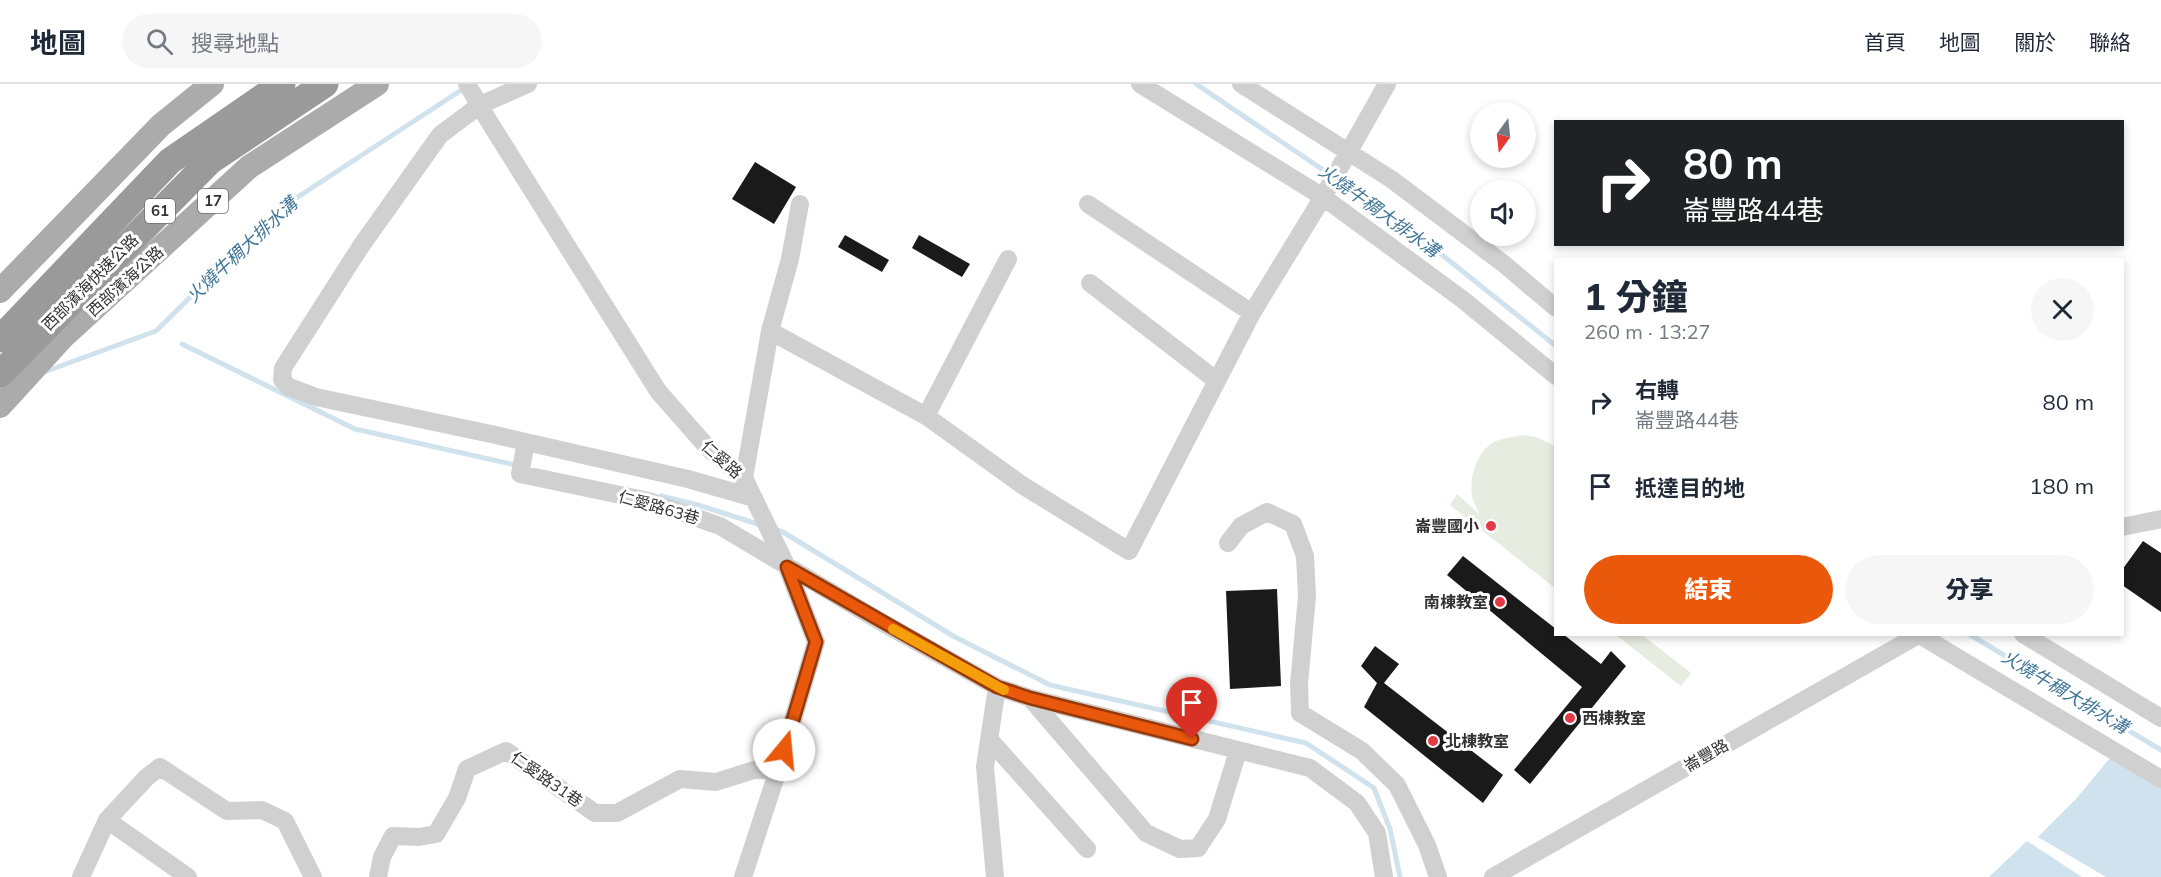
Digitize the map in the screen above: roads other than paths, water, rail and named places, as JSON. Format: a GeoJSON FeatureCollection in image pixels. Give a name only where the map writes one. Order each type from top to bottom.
{"type":"FeatureCollection","features":[{"type":"Feature","properties":{"kind":"highway","name":"西部濱海快速公路"},"geometry":{"type":"LineString","coordinates":[[4,358],[170,161],[282,84]]}},
{"type":"Feature","properties":{"kind":"highway","name":"西部濱海快速公路"},"geometry":{"type":"LineString","coordinates":[[4,358],[210,160],[326,84]]}},
{"type":"Feature","properties":{"kind":"main road"},"geometry":{"type":"LineString","coordinates":[[0,291],[161,124],[212,84]]}},
{"type":"Feature","properties":{"kind":"main road","name":"西部濱海公路"},"geometry":{"type":"LineString","coordinates":[[0,406],[63,337],[249,167],[377,84]]}},
{"type":"Feature","properties":{"kind":"street","name":"仁愛路"},"geometry":{"type":"LineString","coordinates":[[467,84],[658,391],[708,448],[744,478],[787,567],[816,642],[743,877]]}},
{"type":"Feature","properties":{"kind":"street"},"geometry":{"type":"LineString","coordinates":[[528,84],[480,105],[440,135],[361,246],[284,368],[282,380],[289,387],[316,398],[526,442],[688,479],[754,498]]}},
{"type":"Feature","properties":{"kind":"street"},"geometry":{"type":"LineString","coordinates":[[1140,84],[1323,197],[1462,299],[1554,374]]}},
{"type":"Feature","properties":{"kind":"street"},"geometry":{"type":"LineString","coordinates":[[1241,84],[1390,179],[1504,264],[1554,306]]}},
{"type":"Feature","properties":{"kind":"street"},"geometry":{"type":"LineString","coordinates":[[770,331],[926,416],[1022,485],[1129,551],[1252,313],[1323,197],[1387,84]]}},
{"type":"Feature","properties":{"kind":"street"},"geometry":{"type":"LineString","coordinates":[[744,478],[770,331],[790,259],[800,204]]}},
{"type":"Feature","properties":{"kind":"street"},"geometry":{"type":"LineString","coordinates":[[1088,204],[1252,313]]}},
{"type":"Feature","properties":{"kind":"street"},"geometry":{"type":"LineString","coordinates":[[926,416],[1008,259]]}},
{"type":"Feature","properties":{"kind":"street"},"geometry":{"type":"LineString","coordinates":[[1090,283],[1217,381]]}},
{"type":"Feature","properties":{"kind":"street","name":"仁愛路63巷"},"geometry":{"type":"LineString","coordinates":[[526,442],[519,474],[659,504],[720,526],[997,687],[1030,698],[1310,768],[1357,803],[1377,833],[1383,877]]}},
{"type":"Feature","properties":{"kind":"street"},"geometry":{"type":"LineString","coordinates":[[1228,543],[1240,526],[1267,512],[1293,524],[1305,556],[1307,597],[1299,684],[1300,713],[1362,751],[1397,785],[1427,845],[1438,877]]}},
{"type":"Feature","properties":{"kind":"street"},"geometry":{"type":"LineString","coordinates":[[2124,527],[2161,519]]}},
{"type":"Feature","properties":{"kind":"street","name":"崙豐路"},"geometry":{"type":"LineString","coordinates":[[1493,877],[1917,636]]}},
{"type":"Feature","properties":{"kind":"street"},"geometry":{"type":"LineString","coordinates":[[1921,636],[2161,779]]}},
{"type":"Feature","properties":{"kind":"street"},"geometry":{"type":"LineString","coordinates":[[2026,636],[2161,718]]}},
{"type":"Feature","properties":{"kind":"street"},"geometry":{"type":"LineString","coordinates":[[995,877],[985,767],[997,687]]}},
{"type":"Feature","properties":{"kind":"street"},"geometry":{"type":"LineString","coordinates":[[1030,698],[1146,833],[1180,849],[1198,848],[1217,819],[1238,751]]}},
{"type":"Feature","properties":{"kind":"street"},"geometry":{"type":"LineString","coordinates":[[989,739],[1087,849]]}},
{"type":"Feature","properties":{"kind":"street","name":"仁愛路31巷"},"geometry":{"type":"LineString","coordinates":[[378,877],[382,857],[393,836],[419,837],[436,834],[457,798],[467,769],[506,751],[595,813],[617,813],[680,778],[716,782],[754,770],[778,770]]}},
{"type":"Feature","properties":{"kind":"street"},"geometry":{"type":"LineString","coordinates":[[81,877],[107,820],[147,777],[160,767],[227,811],[262,810],[285,821],[313,877]]}},
{"type":"Feature","properties":{"kind":"street"},"geometry":{"type":"LineString","coordinates":[[107,820],[188,877]]}},
{"type":"Feature","properties":{"kind":"water"},"geometry":{"type":"Polygon","coordinates":[[[2115,752],[2161,781],[2161,877],[2106,877],[2038,837],[2075,800],[2115,752]]]}},
{"type":"Feature","properties":{"kind":"water"},"geometry":{"type":"Polygon","coordinates":[[[2027,841],[2082,877],[1989,877],[2027,841]]]}},
{"type":"Feature","properties":{"kind":"waterway","name":"火燒牛稠大排水溝"},"geometry":{"type":"LineString","coordinates":[[1196,84],[1406,226],[1554,344]]}},
{"type":"Feature","properties":{"kind":"waterway","name":"火燒牛稠大排水溝"},"geometry":{"type":"LineString","coordinates":[[44,372],[156,331],[281,208],[466,87]]}},
{"type":"Feature","properties":{"kind":"waterway"},"geometry":{"type":"LineString","coordinates":[[182,344],[355,429],[520,466]]}},
{"type":"Feature","properties":{"kind":"waterway"},"geometry":{"type":"LineString","coordinates":[[661,496],[761,525]]}},
{"type":"Feature","properties":{"kind":"waterway"},"geometry":{"type":"LineString","coordinates":[[773,529],[783,532],[955,637],[1050,685],[1306,743],[1374,788],[1390,829],[1400,877]]}},
{"type":"Feature","properties":{"kind":"waterway","name":"火燒牛稠大排水溝"},"geometry":{"type":"LineString","coordinates":[[1972,636],[2161,750]]}},
{"type":"Feature","properties":{"kind":"place","name":"崙豐國小"},"geometry":{"type":"Point","coordinates":[1491,526]}},
{"type":"Feature","properties":{"kind":"place","name":"南棟教室"},"geometry":{"type":"Point","coordinates":[1500,602]}},
{"type":"Feature","properties":{"kind":"place","name":"西棟教室"},"geometry":{"type":"Point","coordinates":[1570,718]}},
{"type":"Feature","properties":{"kind":"place","name":"北棟教室"},"geometry":{"type":"Point","coordinates":[1433,741]}}]}
